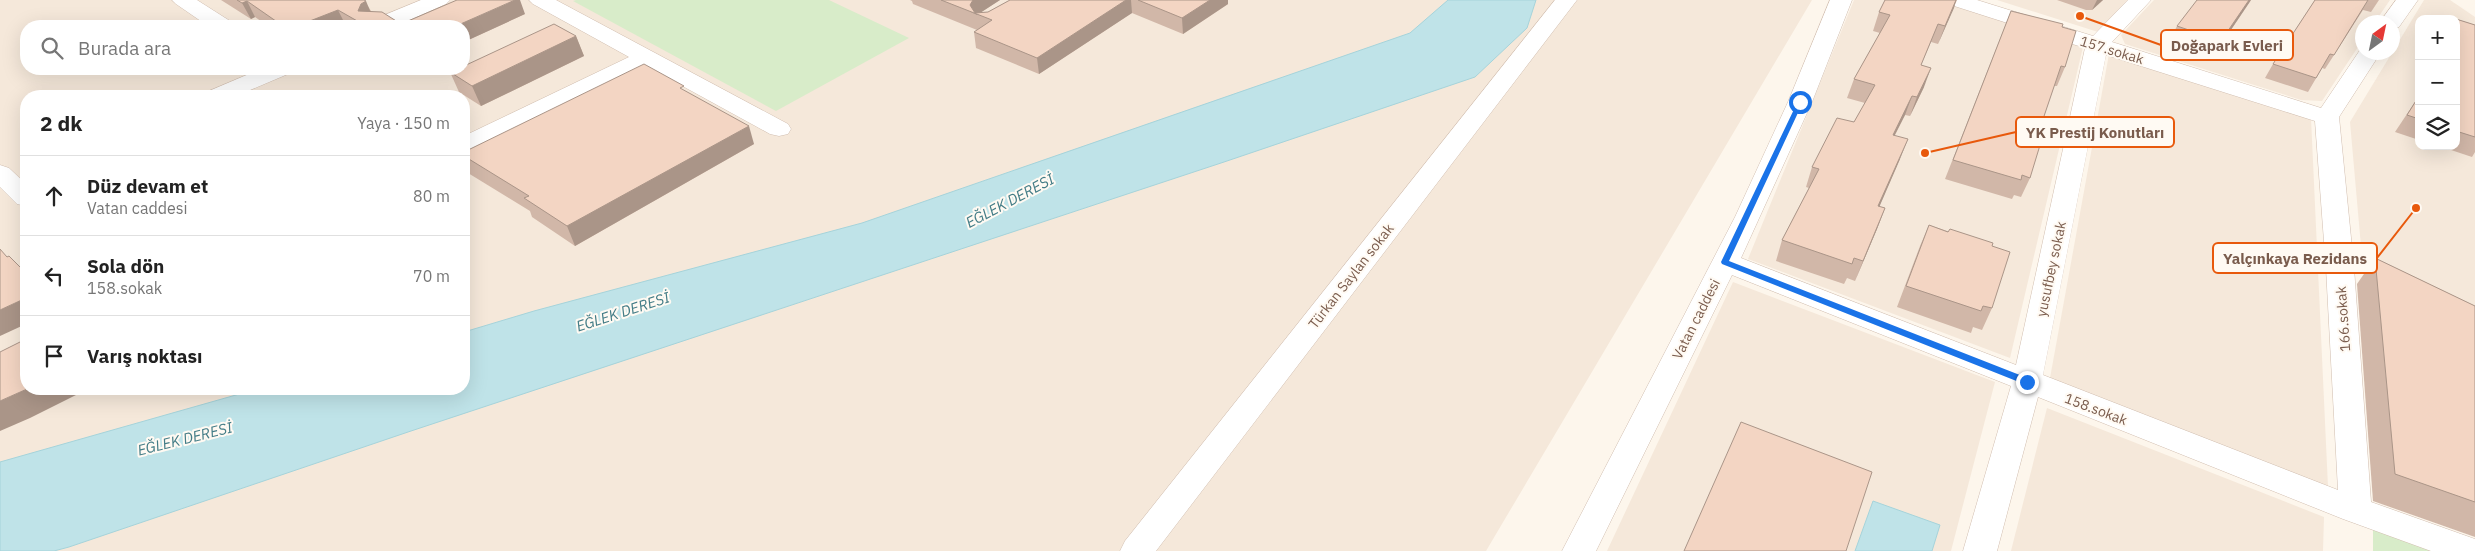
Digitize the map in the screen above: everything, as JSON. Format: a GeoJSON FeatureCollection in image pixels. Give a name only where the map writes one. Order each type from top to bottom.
{"type":"FeatureCollection","features":[{"type":"Feature","properties":{"kind":"street"},"geometry":{"type":"LineString","coordinates":[[183,0],[213,20]]}},
{"type":"Feature","properties":{"kind":"street"},"geometry":{"type":"LineString","coordinates":[[392,20],[439,0]]}},
{"type":"Feature","properties":{"kind":"street"},"geometry":{"type":"LineString","coordinates":[[540,0],[779,129]]}},
{"type":"Feature","properties":{"kind":"street","name":"Türkan Saylan sokak"},"geometry":{"type":"LineString","coordinates":[[1137,551],[1566,0]]}},
{"type":"Feature","properties":{"kind":"street","name":"Vatan caddesi"},"geometry":{"type":"LineString","coordinates":[[1579,551],[1725,262],[1800,102],[1841,0]]}},
{"type":"Feature","properties":{"kind":"street","name":"157.sokak"},"geometry":{"type":"LineString","coordinates":[[1955,0],[2327,117]]}},
{"type":"Feature","properties":{"kind":"street"},"geometry":{"type":"LineString","coordinates":[[2097,45],[2140,0]]}},
{"type":"Feature","properties":{"kind":"street"},"geometry":{"type":"LineString","coordinates":[[2396,15],[2407,0]]}},
{"type":"Feature","properties":{"kind":"street","name":"yusufbey sokak"},"geometry":{"type":"LineString","coordinates":[[1980,551],[2027,382],[2097,45]]}},
{"type":"Feature","properties":{"kind":"street"},"geometry":{"type":"LineString","coordinates":[[470,142],[646,58]]}},
{"type":"Feature","properties":{"kind":"street"},"geometry":{"type":"LineString","coordinates":[[2327,117],[2365,60]]}},
{"type":"Feature","properties":{"kind":"street"},"geometry":{"type":"LineString","coordinates":[[231,90],[266,75]]}},
{"type":"Feature","properties":{"kind":"street","name":"166.sokak"},"geometry":{"type":"LineString","coordinates":[[2327,117],[2340,268],[2356,510]]}},
{"type":"Feature","properties":{"kind":"street","name":"158.sokak"},"geometry":{"type":"LineString","coordinates":[[1725,262],[2356,510],[2470,551]]}},
{"type":"Feature","properties":{"kind":"shaded area"},"geometry":{"type":"Polygon","coordinates":[[[0,0],[1812,0],[1486,551],[0,551],[0,0]]]}},
{"type":"Feature","properties":{"kind":"shaded area"},"geometry":{"type":"Polygon","coordinates":[[[1854,0],[1935,0],[2083,47],[2010,358],[1748,259],[1854,0]]]}},
{"type":"Feature","properties":{"kind":"shaded area"},"geometry":{"type":"Polygon","coordinates":[[[1997,0],[2128,0],[2098,32],[1997,0]]]}},
{"type":"Feature","properties":{"kind":"shaded area"},"geometry":{"type":"Polygon","coordinates":[[[2154,0],[2390,0],[2380,15],[2355,15],[2355,52],[2322,101],[2301,100],[2125,44],[2121,35],[2154,0]]]}},
{"type":"Feature","properties":{"kind":"shaded area"},"geometry":{"type":"Polygon","coordinates":[[[2424,0],[2450,0],[2475,17],[2475,323],[2363,269],[2350,122],[2388,60],[2400,60],[2400,40],[2424,0]]]}},
{"type":"Feature","properties":{"kind":"shaded area"},"geometry":{"type":"Polygon","coordinates":[[[2109,54],[2311,118],[2328,487],[2050,378],[2109,54]]]}},
{"type":"Feature","properties":{"kind":"shaded area"},"geometry":{"type":"Polygon","coordinates":[[[1733,282],[1995,382],[1951,551],[1607,551],[1733,282]]]}},
{"type":"Feature","properties":{"kind":"shaded area"},"geometry":{"type":"Polygon","coordinates":[[[2047,408],[2324,517],[2323,551],[2011,551],[2047,408]]]}},
{"type":"Feature","properties":{"kind":"green space"},"geometry":{"type":"Polygon","coordinates":[[[829,0],[909,38],[776,111],[573,1],[829,0]]]}},
{"type":"Feature","properties":{"kind":"green space"},"geometry":{"type":"Polygon","coordinates":[[[2373,527],[2440,551],[2373,551],[2373,527]]]}},
{"type":"Feature","properties":{"kind":"water","name":"EĞLEK DERESİ"},"geometry":{"type":"Polygon","coordinates":[[[1448,0],[1536,0],[1527,28],[1475,77],[411,431],[69,547],[54,551],[0,551],[0,462],[236,395],[470,395],[470,330],[534,311],[862,223],[1410,33],[1448,0]]]}},
{"type":"Feature","properties":{"kind":"water"},"geometry":{"type":"Polygon","coordinates":[[[1873,501],[1940,525],[1932,551],[1855,551],[1873,501]]]}},
{"type":"Feature","properties":{"kind":"building"},"geometry":{"type":"Polygon","coordinates":[[[237,0],[364,0],[366,1],[361,4],[358,11],[382,12],[395,20],[356,20],[338,10],[312,20],[274,20],[247,1],[242,3],[237,0]]]}},
{"type":"Feature","properties":{"kind":"building"},"geometry":{"type":"Polygon","coordinates":[[[457,0],[515,0],[470,20],[410,20],[457,0]]]}},
{"type":"Feature","properties":{"kind":"building"},"geometry":{"type":"Polygon","coordinates":[[[941,0],[973,0],[970,5],[975,13],[988,12],[1010,0],[1126,0],[1037,58],[974,32],[992,20],[941,0]]]}},
{"type":"Feature","properties":{"kind":"building"},"geometry":{"type":"Polygon","coordinates":[[[1138,0],[1210,0],[1182,18],[1138,0]]]}},
{"type":"Feature","properties":{"kind":"building"},"geometry":{"type":"Polygon","coordinates":[[[1885,0],[1956,0],[1945,26],[1938,24],[1921,65],[1931,68],[1917,97],[1912,96],[1893,135],[1908,139],[1878,206],[1885,208],[1863,261],[1854,258],[1852,264],[1782,240],[1819,169],[1812,167],[1837,118],[1854,122],[1875,85],[1854,79],[1890,15],[1879,12],[1885,0]]]}},
{"type":"Feature","properties":{"kind":"building"},"geometry":{"type":"Polygon","coordinates":[[[2197,0],[2249,0],[2221,41],[2177,26],[2197,0]]]}},
{"type":"Feature","properties":{"kind":"building"},"geometry":{"type":"Polygon","coordinates":[[[2315,0],[2368,0],[2359,15],[2355,15],[2355,21],[2334,55],[2330,54],[2316,78],[2273,64],[2315,0]]]}},
{"type":"Feature","properties":{"kind":"building"},"geometry":{"type":"Polygon","coordinates":[[[2011,11],[2063,24],[2062,27],[2076,31],[2065,67],[2061,66],[2039,131],[2044,132],[2030,178],[2022,175],[2021,180],[1953,160],[2011,11]]]}},
{"type":"Feature","properties":{"kind":"building"},"geometry":{"type":"Polygon","coordinates":[[[2460,20],[2475,25],[2475,137],[2460,132],[2460,20]]]}},
{"type":"Feature","properties":{"kind":"building"},"geometry":{"type":"Polygon","coordinates":[[[554,24],[576,36],[472,86],[455,75],[470,75],[470,63],[554,24]]]}},
{"type":"Feature","properties":{"kind":"building"},"geometry":{"type":"Polygon","coordinates":[[[644,64],[684,86],[680,88],[749,126],[567,226],[524,198],[529,196],[470,160],[470,149],[644,64]]]}},
{"type":"Feature","properties":{"kind":"building"},"geometry":{"type":"Polygon","coordinates":[[[2415,102],[2415,118],[2407,115],[2415,102]]]}},
{"type":"Feature","properties":{"kind":"building"},"geometry":{"type":"Polygon","coordinates":[[[1929,225],[1948,232],[1950,229],[1993,243],[1992,246],[2010,252],[1992,308],[1983,306],[1981,311],[1906,286],[1929,225]]]}},
{"type":"Feature","properties":{"kind":"building"},"geometry":{"type":"Polygon","coordinates":[[[0,249],[20,267],[20,301],[0,310],[0,249]]]}},
{"type":"Feature","properties":{"kind":"building"},"geometry":{"type":"Polygon","coordinates":[[[2375,258],[2475,306],[2475,502],[2395,474],[2375,258]]]}},
{"type":"Feature","properties":{"kind":"building"},"geometry":{"type":"Polygon","coordinates":[[[20,342],[20,392],[0,401],[0,352],[20,342]]]}},
{"type":"Feature","properties":{"kind":"building"},"geometry":{"type":"Polygon","coordinates":[[[1741,422],[1872,472],[1846,551],[1684,551],[1741,422]]]}},
{"type":"Feature","properties":{"kind":"place","name":"Doğapark Evleri"},"geometry":{"type":"Point","coordinates":[2080,16]}},
{"type":"Feature","properties":{"kind":"place","name":"YK Prestij Konutları"},"geometry":{"type":"Point","coordinates":[1925,153]}},
{"type":"Feature","properties":{"kind":"place","name":"Yalçınkaya Rezidans"},"geometry":{"type":"Point","coordinates":[2416,208]}},
{"type":"Feature","properties":{"kind":"route"},"geometry":{"type":"LineString","coordinates":[[1800,102],[1748,217],[1725,262],[2027,382]]}}]}
